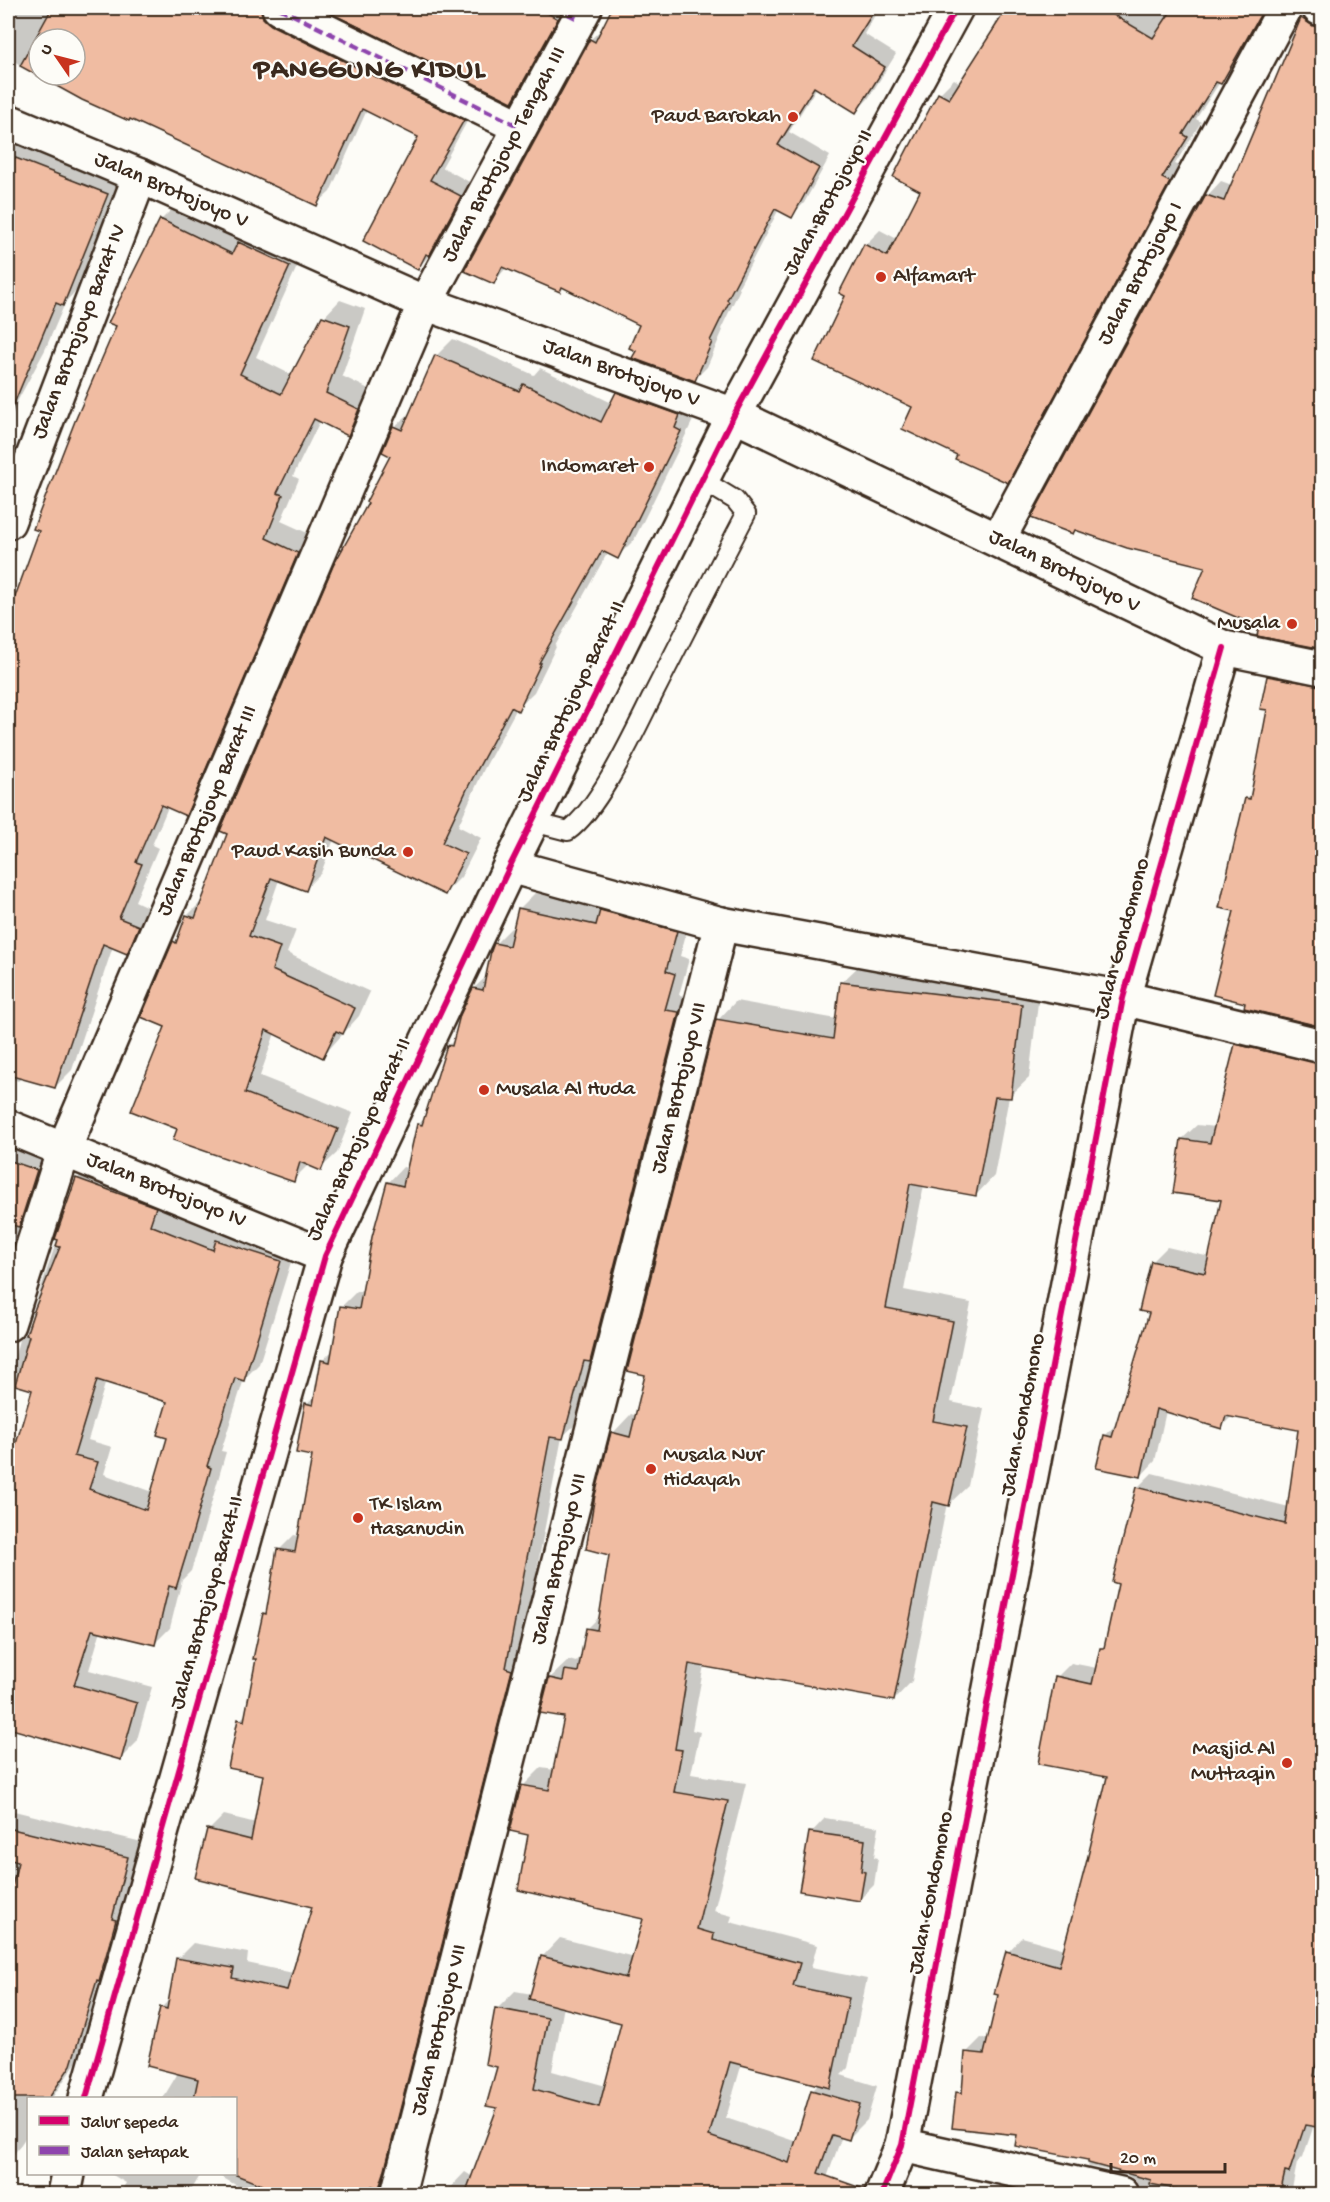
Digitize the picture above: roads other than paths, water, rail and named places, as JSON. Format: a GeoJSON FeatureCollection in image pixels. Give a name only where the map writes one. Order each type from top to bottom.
{"type":"FeatureCollection","features":[{"type":"Feature","properties":{"kind":"street"},"geometry":{"type":"LineString","coordinates":[[279,8],[520,127]]}},
{"type":"Feature","properties":{"kind":"street","name":"Jalan Brotojoyo II"},"geometry":{"type":"LineString","coordinates":[[734,415],[956,8]]}},
{"type":"Feature","properties":{"kind":"street","name":"Jalan Brotojoyo I"},"geometry":{"type":"LineString","coordinates":[[998,540],[1285,8]]}},
{"type":"Feature","properties":{"kind":"street","name":"Jalan Brotojoyo Tengah III"},"geometry":{"type":"LineString","coordinates":[[425,303],[520,127],[573,11]]}},
{"type":"Feature","properties":{"kind":"street","name":"Jalan Brotojoyo V"},"geometry":{"type":"LineString","coordinates":[[8,121],[140,176],[425,303],[734,415],[1224,648],[1323,668]]}},
{"type":"Feature","properties":{"kind":"street","name":"Jalan Brotojoyo Barat IV"},"geometry":{"type":"LineString","coordinates":[[8,522],[140,176]]}},
{"type":"Feature","properties":{"kind":"street","name":"Jalan Brotojoyo Barat III"},"geometry":{"type":"LineString","coordinates":[[8,1324],[64,1149],[425,303]]}},
{"type":"Feature","properties":{"kind":"street","name":"Jalan Brotojoyo Barat II"},"geometry":{"type":"LineString","coordinates":[[86,2097],[325,1256],[510,866],[734,415]]}},
{"type":"Feature","properties":{"kind":"street","name":"Jalan Gondomono"},"geometry":{"type":"LineString","coordinates":[[882,2194],[902,2145],[1123,998],[1224,648]]}},
{"type":"Feature","properties":{"kind":"street"},"geometry":{"type":"LineString","coordinates":[[510,866],[722,924],[1123,998],[1323,1046]]}},
{"type":"Feature","properties":{"kind":"street","name":"Jalan Brotojoyo VII"},"geometry":{"type":"LineString","coordinates":[[398,2194],[722,924]]}},
{"type":"Feature","properties":{"kind":"street","name":"Jalan Brotojoyo IV"},"geometry":{"type":"LineString","coordinates":[[8,1127],[325,1256]]}},
{"type":"Feature","properties":{"kind":"street"},"geometry":{"type":"LineString","coordinates":[[902,2145],[1121,2194]]}},
{"type":"Feature","properties":{"kind":"street"},"geometry":{"type":"LineString","coordinates":[[64,2194],[68,2175]]}},
{"type":"Feature","properties":{"kind":"lane"},"geometry":{"type":"LineString","coordinates":[[533,822],[568,831],[580,822],[590,808],[625,749],[746,514],[735,500],[702,480]]}},
{"type":"Feature","properties":{"kind":"place","name":"Paud Barokah"},"geometry":{"type":"Point","coordinates":[793,117]}},
{"type":"Feature","properties":{"kind":"place","name":"Alfamart"},"geometry":{"type":"Point","coordinates":[881,277]}},
{"type":"Feature","properties":{"kind":"place","name":"Indomaret"},"geometry":{"type":"Point","coordinates":[649,467]}},
{"type":"Feature","properties":{"kind":"place","name":"Musala"},"geometry":{"type":"Point","coordinates":[1292,624]}},
{"type":"Feature","properties":{"kind":"place","name":"Paud Kasih Bunda"},"geometry":{"type":"Point","coordinates":[408,852]}},
{"type":"Feature","properties":{"kind":"place","name":"Musala Al Huda"},"geometry":{"type":"Point","coordinates":[484,1090]}},
{"type":"Feature","properties":{"kind":"place","name":"Musala Nur Hidayah"},"geometry":{"type":"Point","coordinates":[651,1469]}},
{"type":"Feature","properties":{"kind":"place","name":"TK Islam Hasanudin"},"geometry":{"type":"Point","coordinates":[358,1518]}},
{"type":"Feature","properties":{"kind":"place","name":"Masjid Al Muttaqin"},"geometry":{"type":"Point","coordinates":[1287,1763]}},
{"type":"Feature","properties":{"kind":"district","name":"PANGGUNG KIDUL"},"geometry":{"type":"Point","coordinates":[370,71]}}]}
